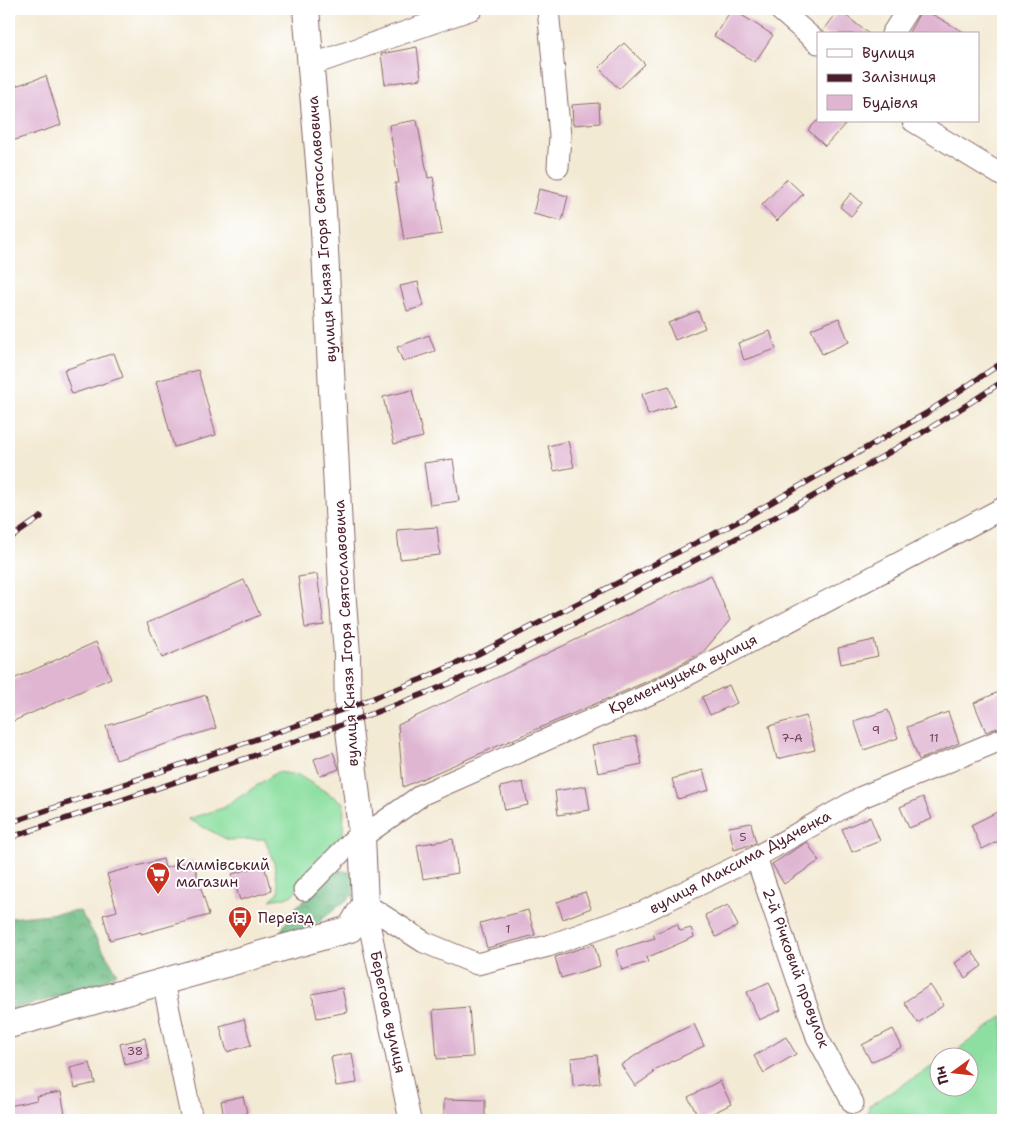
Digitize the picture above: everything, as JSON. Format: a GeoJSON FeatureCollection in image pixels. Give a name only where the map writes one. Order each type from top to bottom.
{"type":"FeatureCollection","features":[{"type":"Feature","properties":{"kind":"street","name":"вулиця Князя Ігоря Святославовича"},"geometry":{"type":"LineString","coordinates":[[306,9],[323,210],[342,588],[348,654],[348,722],[362,834],[365,904]]}},
{"type":"Feature","properties":{"kind":"street"},"geometry":{"type":"LineString","coordinates":[[311,65],[472,9]]}},
{"type":"Feature","properties":{"kind":"street"},"geometry":{"type":"LineString","coordinates":[[548,9],[560,136],[558,167]]}},
{"type":"Feature","properties":{"kind":"street"},"geometry":{"type":"LineString","coordinates":[[779,9],[817,42]]}},
{"type":"Feature","properties":{"kind":"street"},"geometry":{"type":"LineString","coordinates":[[893,32],[908,9]]}},
{"type":"Feature","properties":{"kind":"street"},"geometry":{"type":"LineString","coordinates":[[915,122],[1003,176]]}},
{"type":"Feature","properties":{"kind":"street","name":"Кременчуцька вулиця"},"geometry":{"type":"LineString","coordinates":[[304,890],[362,834],[423,794],[659,690],[1003,508]]}},
{"type":"Feature","properties":{"kind":"street","name":"вулиця Максима Дудченка"},"geometry":{"type":"LineString","coordinates":[[365,904],[424,942],[477,964],[548,946],[643,912],[756,856],[862,797],[1003,739]]}},
{"type":"Feature","properties":{"kind":"street","name":"2-й Річковий провулок"},"geometry":{"type":"LineString","coordinates":[[756,856],[817,1037],[853,1104]]}},
{"type":"Feature","properties":{"kind":"street"},"geometry":{"type":"LineString","coordinates":[[9,1025],[350,929],[365,904]]}},
{"type":"Feature","properties":{"kind":"street","name":"Берегова вулиця"},"geometry":{"type":"LineString","coordinates":[[365,904],[410,1120]]}},
{"type":"Feature","properties":{"kind":"street"},"geometry":{"type":"LineString","coordinates":[[163,982],[192,1120]]}},
{"type":"Feature","properties":{"kind":"green space"},"geometry":{"type":"Polygon","coordinates":[[[277,772],[298,775],[344,803],[343,837],[291,896],[270,900],[279,892],[274,863],[265,839],[228,840],[188,819],[223,808],[277,772]]]}},
{"type":"Feature","properties":{"kind":"green space"},"geometry":{"type":"Polygon","coordinates":[[[339,870],[357,874],[353,895],[315,925],[275,941],[295,908],[339,870]]]}},
{"type":"Feature","properties":{"kind":"green space"},"geometry":{"type":"Polygon","coordinates":[[[80,911],[117,973],[92,988],[9,1010],[9,918],[80,911]]]}},
{"type":"Feature","properties":{"kind":"green space"},"geometry":{"type":"Polygon","coordinates":[[[1003,1016],[1003,1120],[867,1120],[869,1106],[930,1068],[930,1096],[980,1096],[980,1046],[962,1046],[1003,1016]]]}},
{"type":"Feature","properties":{"kind":"building"},"geometry":{"type":"Polygon","coordinates":[[[732,9],[773,35],[755,62],[714,36],[732,9]]]}},
{"type":"Feature","properties":{"kind":"building"},"geometry":{"type":"Polygon","coordinates":[[[923,9],[963,32],[909,32],[923,9]]]}},
{"type":"Feature","properties":{"kind":"building"},"geometry":{"type":"Polygon","coordinates":[[[839,10],[866,32],[824,32],[839,10]]]}},
{"type":"Feature","properties":{"kind":"building"},"geometry":{"type":"Polygon","coordinates":[[[624,43],[645,64],[619,89],[599,68],[624,43]]]}},
{"type":"Feature","properties":{"kind":"building"},"geometry":{"type":"Polygon","coordinates":[[[417,47],[421,79],[385,84],[381,54],[417,47]]]}},
{"type":"Feature","properties":{"kind":"building"},"geometry":{"type":"Polygon","coordinates":[[[46,76],[61,125],[9,142],[9,88],[46,76]]]}},
{"type":"Feature","properties":{"kind":"building"},"geometry":{"type":"Polygon","coordinates":[[[599,103],[600,123],[573,125],[572,105],[599,103]]]}},
{"type":"Feature","properties":{"kind":"building"},"geometry":{"type":"Polygon","coordinates":[[[417,120],[428,178],[433,177],[442,234],[404,240],[395,183],[399,183],[389,125],[417,120]]]}},
{"type":"Feature","properties":{"kind":"building"},"geometry":{"type":"Polygon","coordinates":[[[817,121],[847,122],[825,146],[808,130],[817,121]]]}},
{"type":"Feature","properties":{"kind":"building"},"geometry":{"type":"Polygon","coordinates":[[[787,179],[803,194],[777,221],[762,205],[787,179]]]}},
{"type":"Feature","properties":{"kind":"building"},"geometry":{"type":"Polygon","coordinates":[[[539,189],[568,196],[562,221],[533,214],[539,189]]]}},
{"type":"Feature","properties":{"kind":"building"},"geometry":{"type":"Polygon","coordinates":[[[851,193],[862,203],[851,216],[840,207],[851,193]]]}},
{"type":"Feature","properties":{"kind":"building"},"geometry":{"type":"Polygon","coordinates":[[[418,282],[424,306],[407,311],[400,286],[418,282]]]}},
{"type":"Feature","properties":{"kind":"building"},"geometry":{"type":"Polygon","coordinates":[[[698,311],[705,328],[675,340],[668,323],[698,311]]]}},
{"type":"Feature","properties":{"kind":"building"},"geometry":{"type":"Polygon","coordinates":[[[839,318],[849,342],[822,354],[811,329],[839,318]]]}},
{"type":"Feature","properties":{"kind":"building"},"geometry":{"type":"Polygon","coordinates":[[[770,331],[776,349],[744,360],[738,343],[770,331]]]}},
{"type":"Feature","properties":{"kind":"building"},"geometry":{"type":"Polygon","coordinates":[[[429,335],[435,351],[403,362],[397,347],[429,335]]]}},
{"type":"Feature","properties":{"kind":"building"},"geometry":{"type":"Polygon","coordinates":[[[114,353],[123,377],[72,394],[64,370],[114,353]]]}},
{"type":"Feature","properties":{"kind":"building"},"geometry":{"type":"Polygon","coordinates":[[[198,370],[216,435],[174,447],[156,381],[198,370]]]}},
{"type":"Feature","properties":{"kind":"building"},"geometry":{"type":"Polygon","coordinates":[[[669,386],[675,406],[648,415],[642,394],[669,386]]]}},
{"type":"Feature","properties":{"kind":"building"},"geometry":{"type":"Polygon","coordinates":[[[412,390],[423,437],[394,444],[383,397],[412,390]]]}},
{"type":"Feature","properties":{"kind":"building"},"geometry":{"type":"Polygon","coordinates":[[[568,441],[574,467],[554,471],[548,446],[568,441]]]}},
{"type":"Feature","properties":{"kind":"building"},"geometry":{"type":"Polygon","coordinates":[[[453,459],[459,501],[430,505],[424,463],[453,459]]]}},
{"type":"Feature","properties":{"kind":"building"},"geometry":{"type":"Polygon","coordinates":[[[437,527],[440,555],[400,559],[397,530],[437,527]]]}},
{"type":"Feature","properties":{"kind":"building"},"geometry":{"type":"Polygon","coordinates":[[[317,574],[324,625],[305,628],[298,577],[317,574]]]}},
{"type":"Feature","properties":{"kind":"building"},"geometry":{"type":"Polygon","coordinates":[[[711,575],[730,620],[703,652],[655,678],[403,787],[398,725],[711,575]]]}},
{"type":"Feature","properties":{"kind":"building"},"geometry":{"type":"Polygon","coordinates":[[[244,580],[260,615],[162,658],[147,623],[244,580]]]}},
{"type":"Feature","properties":{"kind":"building"},"geometry":{"type":"Polygon","coordinates":[[[874,640],[878,656],[841,664],[838,648],[874,640]]]}},
{"type":"Feature","properties":{"kind":"building"},"geometry":{"type":"Polygon","coordinates":[[[96,642],[111,678],[9,723],[9,681],[96,642]]]}},
{"type":"Feature","properties":{"kind":"building"},"geometry":{"type":"Polygon","coordinates":[[[729,685],[737,703],[710,715],[702,697],[729,685]]]}},
{"type":"Feature","properties":{"kind":"building"},"geometry":{"type":"Polygon","coordinates":[[[1003,690],[1003,726],[986,732],[974,703],[1003,690]]]}},
{"type":"Feature","properties":{"kind":"building"},"geometry":{"type":"Polygon","coordinates":[[[206,695],[216,728],[116,760],[106,726],[206,695]]]}},
{"type":"Feature","properties":{"kind":"building"},"geometry":{"type":"Polygon","coordinates":[[[888,710],[898,738],[864,750],[854,721],[888,710]]]}},
{"type":"Feature","properties":{"kind":"building"},"geometry":{"type":"Polygon","coordinates":[[[948,712],[959,743],[919,760],[907,727],[948,712]]]}},
{"type":"Feature","properties":{"kind":"building"},"geometry":{"type":"Polygon","coordinates":[[[806,716],[815,750],[777,759],[769,726],[806,716]]]}},
{"type":"Feature","properties":{"kind":"building"},"geometry":{"type":"Polygon","coordinates":[[[636,736],[642,764],[598,773],[592,745],[636,736]]]}},
{"type":"Feature","properties":{"kind":"building"},"geometry":{"type":"Polygon","coordinates":[[[333,752],[339,769],[320,776],[314,759],[333,752]]]}},
{"type":"Feature","properties":{"kind":"building"},"geometry":{"type":"Polygon","coordinates":[[[703,770],[709,790],[678,799],[672,779],[703,770]]]}},
{"type":"Feature","properties":{"kind":"building"},"geometry":{"type":"Polygon","coordinates":[[[523,782],[528,805],[505,810],[500,787],[523,782]]]}},
{"type":"Feature","properties":{"kind":"building"},"geometry":{"type":"Polygon","coordinates":[[[586,786],[590,810],[558,815],[555,791],[586,786]]]}},
{"type":"Feature","properties":{"kind":"building"},"geometry":{"type":"Polygon","coordinates":[[[923,797],[932,819],[909,828],[900,807],[923,797]]]}},
{"type":"Feature","properties":{"kind":"building"},"geometry":{"type":"Polygon","coordinates":[[[1003,809],[1003,839],[982,849],[971,825],[1003,809]]]}},
{"type":"Feature","properties":{"kind":"building"},"geometry":{"type":"Polygon","coordinates":[[[870,817],[880,841],[852,852],[842,829],[870,817]]]}},
{"type":"Feature","properties":{"kind":"building"},"geometry":{"type":"Polygon","coordinates":[[[751,823],[756,843],[734,850],[729,827],[751,823]]]}},
{"type":"Feature","properties":{"kind":"building"},"geometry":{"type":"Polygon","coordinates":[[[453,839],[458,873],[423,879],[417,845],[453,839]]]}},
{"type":"Feature","properties":{"kind":"building"},"geometry":{"type":"Polygon","coordinates":[[[807,842],[819,861],[784,884],[772,864],[807,842]]]}},
{"type":"Feature","properties":{"kind":"building","name":"Климівський магазин"},"geometry":{"type":"Polygon","coordinates":[[[163,859],[165,868],[193,861],[209,915],[141,934],[141,932],[110,940],[103,915],[117,911],[107,874],[163,859]]]}},
{"type":"Feature","properties":{"kind":"building"},"geometry":{"type":"Polygon","coordinates":[[[264,865],[271,891],[240,900],[232,874],[264,865]]]}},
{"type":"Feature","properties":{"kind":"building"},"geometry":{"type":"Polygon","coordinates":[[[585,892],[591,908],[563,919],[557,902],[585,892]]]}},
{"type":"Feature","properties":{"kind":"building"},"geometry":{"type":"Polygon","coordinates":[[[728,905],[738,926],[716,937],[705,915],[728,905]]]}},
{"type":"Feature","properties":{"kind":"building"},"geometry":{"type":"Polygon","coordinates":[[[528,910],[535,935],[487,948],[480,923],[528,910]]]}},
{"type":"Feature","properties":{"kind":"building"},"geometry":{"type":"Polygon","coordinates":[[[677,924],[680,931],[691,928],[694,937],[646,958],[648,962],[622,970],[616,950],[655,938],[653,934],[677,924]]]}},
{"type":"Feature","properties":{"kind":"building"},"geometry":{"type":"Polygon","coordinates":[[[594,944],[600,966],[561,978],[555,957],[594,944]]]}},
{"type":"Feature","properties":{"kind":"building"},"geometry":{"type":"Polygon","coordinates":[[[972,951],[982,966],[965,978],[955,963],[972,951]]]}},
{"type":"Feature","properties":{"kind":"building"},"geometry":{"type":"Polygon","coordinates":[[[769,982],[781,1010],[759,1020],[747,992],[769,982]]]}},
{"type":"Feature","properties":{"kind":"building"},"geometry":{"type":"Polygon","coordinates":[[[930,985],[944,1005],[918,1023],[904,1002],[930,985]]]}},
{"type":"Feature","properties":{"kind":"building"},"geometry":{"type":"Polygon","coordinates":[[[342,988],[347,1012],[317,1018],[312,994],[342,988]]]}},
{"type":"Feature","properties":{"kind":"building"},"geometry":{"type":"Polygon","coordinates":[[[469,1007],[473,1057],[437,1059],[433,1010],[469,1007]]]}},
{"type":"Feature","properties":{"kind":"building"},"geometry":{"type":"Polygon","coordinates":[[[244,1019],[251,1045],[227,1052],[220,1026],[244,1019]]]}},
{"type":"Feature","properties":{"kind":"building"},"geometry":{"type":"Polygon","coordinates":[[[694,1024],[704,1046],[652,1071],[654,1073],[635,1086],[621,1065],[653,1044],[694,1024]]]}},
{"type":"Feature","properties":{"kind":"building"},"geometry":{"type":"Polygon","coordinates":[[[893,1029],[902,1047],[871,1062],[862,1045],[893,1029]]]}},
{"type":"Feature","properties":{"kind":"building"},"geometry":{"type":"Polygon","coordinates":[[[786,1037],[796,1054],[764,1073],[754,1056],[786,1037]]]}},
{"type":"Feature","properties":{"kind":"building"},"geometry":{"type":"Polygon","coordinates":[[[145,1038],[149,1059],[125,1065],[120,1044],[145,1038]]]}},
{"type":"Feature","properties":{"kind":"building"},"geometry":{"type":"Polygon","coordinates":[[[352,1053],[357,1083],[336,1086],[331,1057],[352,1053]]]}},
{"type":"Feature","properties":{"kind":"building"},"geometry":{"type":"Polygon","coordinates":[[[597,1055],[600,1083],[573,1086],[571,1058],[597,1055]]]}},
{"type":"Feature","properties":{"kind":"building"},"geometry":{"type":"Polygon","coordinates":[[[90,1063],[95,1083],[75,1088],[70,1068],[90,1063]]]}},
{"type":"Feature","properties":{"kind":"building"},"geometry":{"type":"Polygon","coordinates":[[[720,1081],[731,1104],[700,1120],[688,1097],[720,1081]]]}},
{"type":"Feature","properties":{"kind":"building"},"geometry":{"type":"Polygon","coordinates":[[[61,1092],[66,1120],[9,1120],[9,1106],[37,1100],[36,1096],[61,1092]]]}},
{"type":"Feature","properties":{"kind":"building"},"geometry":{"type":"Polygon","coordinates":[[[243,1096],[247,1113],[224,1118],[221,1101],[243,1096]]]}},
{"type":"Feature","properties":{"kind":"building"},"geometry":{"type":"Polygon","coordinates":[[[444,1099],[485,1100],[485,1120],[444,1120],[444,1099]]]}},
{"type":"Feature","properties":{"kind":"railway"},"geometry":{"type":"LineString","coordinates":[[9,823],[348,708],[422,679],[478,654],[741,520],[925,414],[1003,362]]}},
{"type":"Feature","properties":{"kind":"railway"},"geometry":{"type":"LineString","coordinates":[[9,838],[323,732],[426,693],[493,664],[591,615],[808,499],[887,454],[1003,381]]}},
{"type":"Feature","properties":{"kind":"railway"},"geometry":{"type":"LineString","coordinates":[[9,539],[41,517]]}},
{"type":"Feature","properties":{"kind":"place","name":"Климівський магазин"},"geometry":{"type":"Point","coordinates":[158,895]}},
{"type":"Feature","properties":{"kind":"place","name":"Переїзд"},"geometry":{"type":"Point","coordinates":[240,939]}}]}
